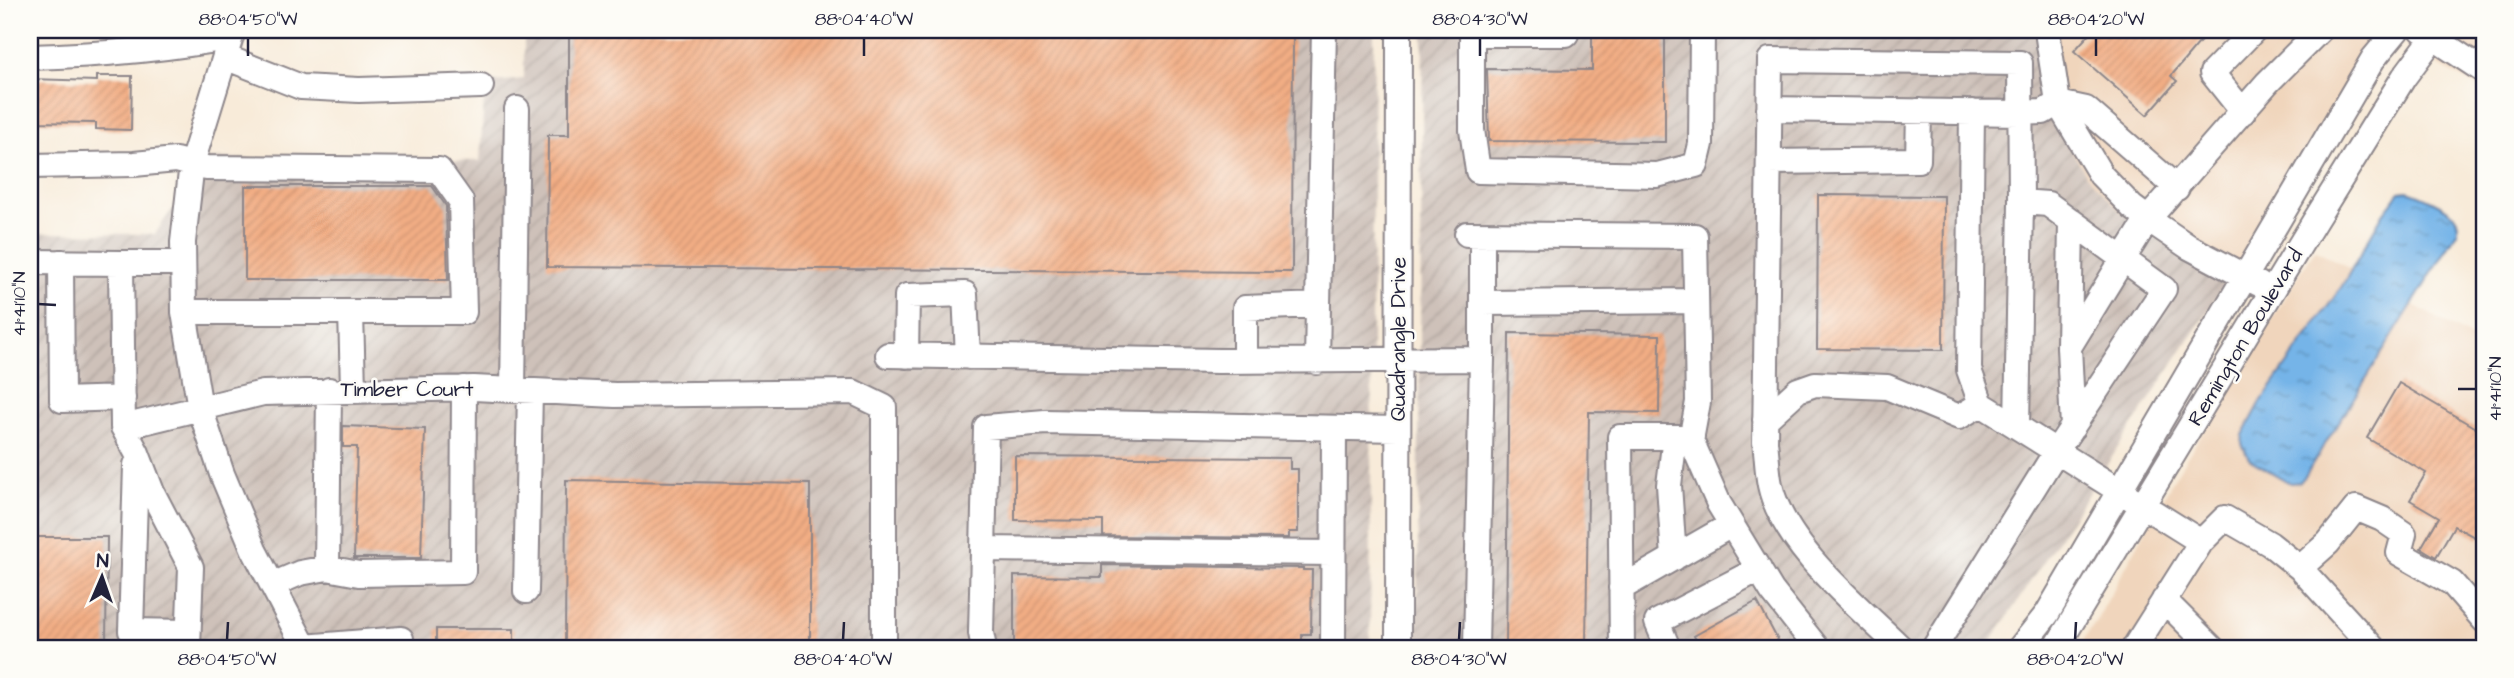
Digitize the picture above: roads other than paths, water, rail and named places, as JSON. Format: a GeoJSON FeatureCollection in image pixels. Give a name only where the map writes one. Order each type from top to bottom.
{"type":"FeatureCollection","features":[{"type":"Feature","properties":{"kind":"street"},"geometry":{"type":"LineString","coordinates":[[1317,362],[1324,30]]}},
{"type":"Feature","properties":{"kind":"street","name":"Quadrangle Drive"},"geometry":{"type":"LineString","coordinates":[[1398,648],[1399,30]]}},
{"type":"Feature","properties":{"kind":"street"},"geometry":{"type":"LineString","coordinates":[[1566,30],[1566,34],[1472,32],[1472,130],[1478,171],[1657,175],[1696,165],[1701,144],[1702,30]]}},
{"type":"Feature","properties":{"kind":"street"},"geometry":{"type":"LineString","coordinates":[[2049,30],[2058,103],[2101,175],[2132,207],[2189,247],[2272,291]]}},
{"type":"Feature","properties":{"kind":"street"},"geometry":{"type":"LineString","coordinates":[[2243,112],[2212,73],[2254,30]]}},
{"type":"Feature","properties":{"kind":"street"},"geometry":{"type":"LineString","coordinates":[[2069,347],[2148,219],[2267,83],[2320,30]]}},
{"type":"Feature","properties":{"kind":"street","name":"Remington Boulevard"},"geometry":{"type":"LineString","coordinates":[[2020,648],[2047,614],[2373,59],[2397,30]]}},
{"type":"Feature","properties":{"kind":"street"},"geometry":{"type":"LineString","coordinates":[[2431,32],[2484,71]]}},
{"type":"Feature","properties":{"kind":"street","name":"Remington Boulevard"},"geometry":{"type":"LineString","coordinates":[[2056,648],[2431,32]]}},
{"type":"Feature","properties":{"kind":"street"},"geometry":{"type":"LineString","coordinates":[[30,57],[139,51],[230,41],[301,87],[359,90],[481,86]]}},
{"type":"Feature","properties":{"kind":"street"},"geometry":{"type":"LineString","coordinates":[[230,41],[192,163],[185,215],[182,262],[184,312],[200,408],[222,474],[254,550],[305,647],[401,639],[401,648]]}},
{"type":"Feature","properties":{"kind":"street"},"geometry":{"type":"LineString","coordinates":[[1901,648],[1813,561],[1788,528],[1770,487],[1765,420],[1770,60],[2020,64],[2021,202],[2017,426]]}},
{"type":"Feature","properties":{"kind":"street"},"geometry":{"type":"LineString","coordinates":[[1769,109],[2019,113],[2043,112],[2058,103],[2086,109],[2177,188]]}},
{"type":"Feature","properties":{"kind":"street"},"geometry":{"type":"LineString","coordinates":[[517,110],[526,591]]}},
{"type":"Feature","properties":{"kind":"street"},"geometry":{"type":"LineString","coordinates":[[1769,162],[1918,160],[1919,111]]}},
{"type":"Feature","properties":{"kind":"street"},"geometry":{"type":"LineString","coordinates":[[1972,112],[1969,370],[1981,404],[2201,542]]}},
{"type":"Feature","properties":{"kind":"street"},"geometry":{"type":"LineString","coordinates":[[30,166],[134,164],[176,160],[206,168],[439,170],[461,201],[464,312],[184,312]]}},
{"type":"Feature","properties":{"kind":"street"},"geometry":{"type":"LineString","coordinates":[[1934,648],[2057,450],[2164,289],[2048,204],[2021,202]]}},
{"type":"Feature","properties":{"kind":"street"},"geometry":{"type":"LineString","coordinates":[[2071,221],[2069,347],[2073,427]]}},
{"type":"Feature","properties":{"kind":"street"},"geometry":{"type":"LineString","coordinates":[[1476,648],[1482,303],[1475,234],[1695,236],[1698,402],[1683,438],[1669,485],[1674,558]]}},
{"type":"Feature","properties":{"kind":"street"},"geometry":{"type":"LineString","coordinates":[[30,262],[182,262]]}},
{"type":"Feature","properties":{"kind":"street"},"geometry":{"type":"LineString","coordinates":[[61,262],[62,400],[123,398]]}},
{"type":"Feature","properties":{"kind":"street"},"geometry":{"type":"LineString","coordinates":[[121,263],[123,427],[137,453],[152,492],[191,567],[188,640],[131,631],[137,453]]}},
{"type":"Feature","properties":{"kind":"street"},"geometry":{"type":"LineString","coordinates":[[968,356],[965,294],[907,296],[897,355],[1245,362],[1482,359]]}},
{"type":"Feature","properties":{"kind":"street"},"geometry":{"type":"LineString","coordinates":[[1482,303],[1695,301]]}},
{"type":"Feature","properties":{"kind":"street"},"geometry":{"type":"LineString","coordinates":[[1245,362],[1245,308],[1318,305]]}},
{"type":"Feature","properties":{"kind":"street"},"geometry":{"type":"LineString","coordinates":[[351,312],[353,389]]}},
{"type":"Feature","properties":{"kind":"street"},"geometry":{"type":"LineString","coordinates":[[1765,420],[1798,390],[1815,384],[1887,387],[1959,418],[1981,404]]}},
{"type":"Feature","properties":{"kind":"street"},"geometry":{"type":"LineString","coordinates":[[272,585],[300,573],[327,568],[359,574],[463,572],[464,388]]}},
{"type":"Feature","properties":{"kind":"street","name":"Timber Court"},"geometry":{"type":"LineString","coordinates":[[123,427],[263,393],[464,388],[615,395],[853,393],[884,407],[884,648]]}},
{"type":"Feature","properties":{"kind":"street"},"geometry":{"type":"LineString","coordinates":[[327,568],[328,390]]}},
{"type":"Feature","properties":{"kind":"street"},"geometry":{"type":"LineString","coordinates":[[984,648],[981,633],[986,427],[1045,422],[1398,429]]}},
{"type":"Feature","properties":{"kind":"street"},"geometry":{"type":"LineString","coordinates":[[1333,648],[1334,428]]}},
{"type":"Feature","properties":{"kind":"street"},"geometry":{"type":"LineString","coordinates":[[1622,648],[1620,437],[1683,438]]}},
{"type":"Feature","properties":{"kind":"street"},"geometry":{"type":"LineString","coordinates":[[1683,438],[1718,504],[1772,591],[1817,648]]}},
{"type":"Feature","properties":{"kind":"street"},"geometry":{"type":"LineString","coordinates":[[2300,568],[2328,543],[2356,508],[2382,519],[2404,534],[2399,553],[2452,583],[2484,620]]}},
{"type":"Feature","properties":{"kind":"street"},"geometry":{"type":"LineString","coordinates":[[2134,648],[2201,542],[2225,519],[2270,544],[2300,568],[2373,648]]}},
{"type":"Feature","properties":{"kind":"street"},"geometry":{"type":"LineString","coordinates":[[1621,589],[1731,525]]}},
{"type":"Feature","properties":{"kind":"street"},"geometry":{"type":"LineString","coordinates":[[983,549],[1333,553]]}},
{"type":"Feature","properties":{"kind":"street"},"geometry":{"type":"LineString","coordinates":[[1621,617],[1657,622],[1759,569]]}},
{"type":"Feature","properties":{"kind":"street"},"geometry":{"type":"LineString","coordinates":[[2164,600],[2212,648]]}},
{"type":"Feature","properties":{"kind":"street"},"geometry":{"type":"LineString","coordinates":[[1657,622],[1668,648]]}},
{"type":"Feature","properties":{"kind":"water"},"geometry":{"type":"Polygon","coordinates":[[[2407,191],[2432,201],[2454,215],[2458,231],[2306,475],[2300,482],[2290,483],[2249,459],[2242,444],[2243,435],[2261,402],[2342,286],[2383,214],[2400,192],[2407,191]]]}}]}
